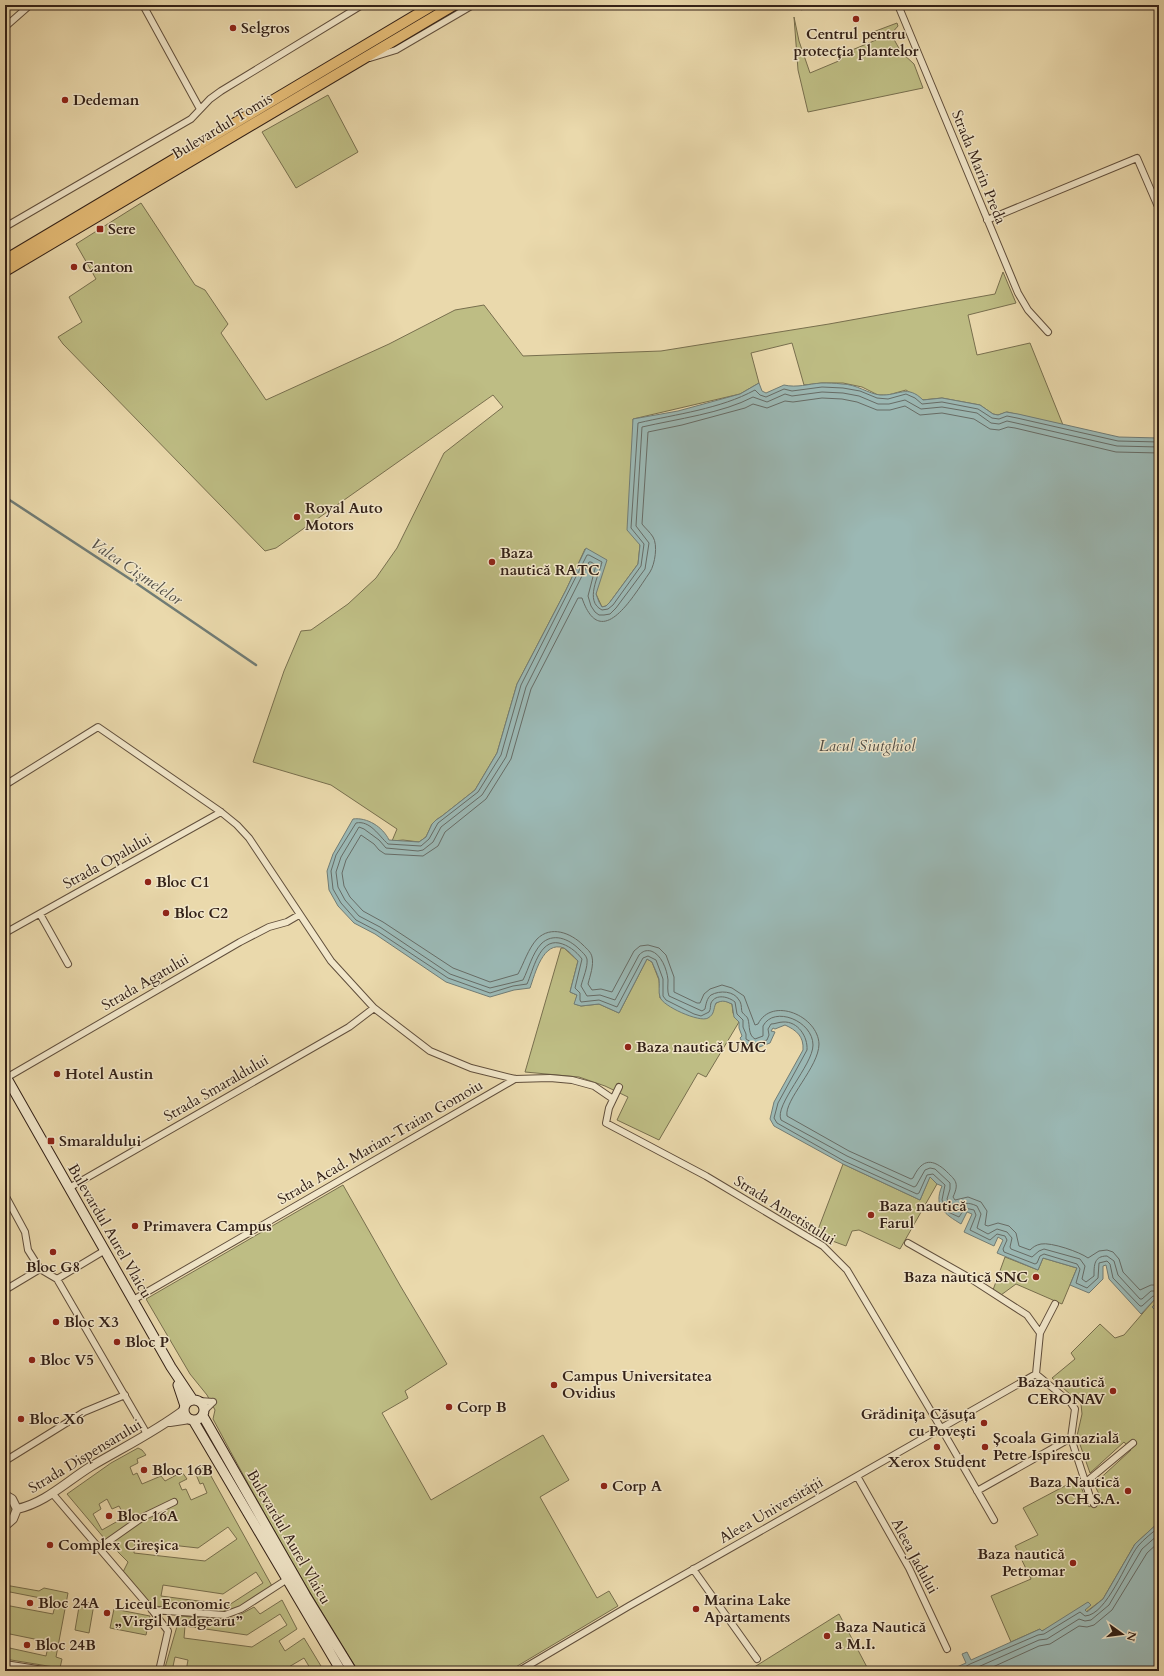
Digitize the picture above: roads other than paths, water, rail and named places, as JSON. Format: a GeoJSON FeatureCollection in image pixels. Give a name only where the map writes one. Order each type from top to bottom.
{"type":"FeatureCollection","features":[{"type":"Feature","properties":{"kind":"main road","name":"Bulevardul Tomis"},"geometry":{"type":"LineString","coordinates":[[5,260],[433,5]]}},
{"type":"Feature","properties":{"kind":"main road","name":"Bulevardul Tomis"},"geometry":{"type":"LineString","coordinates":[[5,271],[454,5]]}},
{"type":"Feature","properties":{"kind":"main road","name":"Bulevardul Aurel Vlaicu"},"geometry":{"type":"LineString","coordinates":[[5,1078],[182,1385],[196,1401]]}},
{"type":"Feature","properties":{"kind":"main road","name":"Bulevardul Aurel Vlaicu"},"geometry":{"type":"LineString","coordinates":[[5,1078],[179,1386],[185,1408]]}},
{"type":"Feature","properties":{"kind":"main road"},"geometry":{"type":"LineString","coordinates":[[196,1401],[203,1404],[204,1414],[200,1419],[191,1420],[185,1414],[185,1408],[188,1402],[196,1401]]}},
{"type":"Feature","properties":{"kind":"main road","name":"Bulevardul Aurel Vlaicu"},"geometry":{"type":"LineString","coordinates":[[204,1414],[306,1596],[352,1671]]}},
{"type":"Feature","properties":{"kind":"main road","name":"Bulevardul Aurel Vlaicu"},"geometry":{"type":"LineString","coordinates":[[191,1420],[341,1671]]}},
{"type":"Feature","properties":{"kind":"street"},"geometry":{"type":"LineString","coordinates":[[6,24],[30,5]]}},
{"type":"Feature","properties":{"kind":"street"},"geometry":{"type":"LineString","coordinates":[[143,5],[200,109]]}},
{"type":"Feature","properties":{"kind":"street"},"geometry":{"type":"LineString","coordinates":[[5,227],[191,119],[221,91],[362,5]]}},
{"type":"Feature","properties":{"kind":"street"},"geometry":{"type":"LineString","coordinates":[[359,61],[396,50],[473,5]]}},
{"type":"Feature","properties":{"kind":"street","name":"Strada Marin Preda"},"geometry":{"type":"LineString","coordinates":[[898,5],[1018,293],[1028,310],[1048,332]]}},
{"type":"Feature","properties":{"kind":"street"},"geometry":{"type":"LineString","coordinates":[[987,220],[1137,158],[1159,209]]}},
{"type":"Feature","properties":{"kind":"street"},"geometry":{"type":"LineString","coordinates":[[5,785],[98,727],[237,824],[249,838],[331,961],[374,1008],[430,1051],[471,1068],[515,1079],[550,1078],[572,1080],[594,1086],[613,1098],[619,1087]]}},
{"type":"Feature","properties":{"kind":"street","name":"Strada Opalului"},"geometry":{"type":"LineString","coordinates":[[5,933],[221,812]]}},
{"type":"Feature","properties":{"kind":"street"},"geometry":{"type":"LineString","coordinates":[[40,914],[68,964]]}},
{"type":"Feature","properties":{"kind":"street","name":"Strada Agatului"},"geometry":{"type":"LineString","coordinates":[[5,1078],[240,942],[269,927],[287,922],[299,915]]}},
{"type":"Feature","properties":{"kind":"street","name":"Strada Smaraldului"},"geometry":{"type":"LineString","coordinates":[[69,1188],[349,1027],[374,1008]]}},
{"type":"Feature","properties":{"kind":"street","name":"Strada Acad. Marian-Traian Gomoiu"},"geometry":{"type":"LineString","coordinates":[[133,1300],[515,1079]]}},
{"type":"Feature","properties":{"kind":"street","name":"Strada Ametistului"},"geometry":{"type":"LineString","coordinates":[[613,1098],[606,1123],[706,1176],[823,1246],[847,1270],[941,1428]]}},
{"type":"Feature","properties":{"kind":"street"},"geometry":{"type":"LineString","coordinates":[[5,1195],[25,1232],[28,1250],[40,1270],[57,1279],[147,1434]]}},
{"type":"Feature","properties":{"kind":"street"},"geometry":{"type":"LineString","coordinates":[[908,1243],[968,1277],[1026,1315],[1040,1334]]}},
{"type":"Feature","properties":{"kind":"street"},"geometry":{"type":"LineString","coordinates":[[57,1279],[102,1252]]}},
{"type":"Feature","properties":{"kind":"street"},"geometry":{"type":"LineString","coordinates":[[5,1290],[40,1270]]}},
{"type":"Feature","properties":{"kind":"street"},"geometry":{"type":"LineString","coordinates":[[1055,1304],[1040,1334],[1036,1374],[1071,1403],[1074,1409],[1071,1438],[1091,1500],[1094,1504]]}},
{"type":"Feature","properties":{"kind":"street","name":"Aleea Universității"},"geometry":{"type":"LineString","coordinates":[[519,1671],[693,1569],[1036,1374]]}},
{"type":"Feature","properties":{"kind":"street"},"geometry":{"type":"LineString","coordinates":[[5,1461],[84,1412],[125,1395]]}},
{"type":"Feature","properties":{"kind":"street","name":"Strada Dispensarului"},"geometry":{"type":"LineString","coordinates":[[17,1509],[32,1504],[52,1493],[81,1473],[167,1423],[185,1408]]}},
{"type":"Feature","properties":{"kind":"street","name":"Strada Dispensarului"},"geometry":{"type":"LineString","coordinates":[[167,1423],[191,1420]]}},
{"type":"Feature","properties":{"kind":"street"},"geometry":{"type":"LineString","coordinates":[[941,1428],[994,1520]]}},
{"type":"Feature","properties":{"kind":"street"},"geometry":{"type":"LineString","coordinates":[[977,1491],[1071,1438]]}},
{"type":"Feature","properties":{"kind":"street"},"geometry":{"type":"LineString","coordinates":[[1086,1482],[1133,1443]]}},
{"type":"Feature","properties":{"kind":"street","name":"Aleea Jadului"},"geometry":{"type":"LineString","coordinates":[[857,1476],[909,1568],[946,1649]]}},
{"type":"Feature","properties":{"kind":"street"},"geometry":{"type":"LineString","coordinates":[[52,1493],[152,1610],[168,1631],[159,1671]]}},
{"type":"Feature","properties":{"kind":"street","name":"Strada Dispensarului"},"geometry":{"type":"LineString","coordinates":[[5,1526],[13,1519],[17,1509],[14,1502],[6,1494]]}},
{"type":"Feature","properties":{"kind":"street"},"geometry":{"type":"LineString","coordinates":[[99,1548],[143,1517],[174,1502]]}},
{"type":"Feature","properties":{"kind":"street"},"geometry":{"type":"LineString","coordinates":[[693,1569],[757,1659]]}},
{"type":"Feature","properties":{"kind":"street"},"geometry":{"type":"LineString","coordinates":[[152,1610],[225,1615],[241,1609],[286,1580]]}},
{"type":"Feature","properties":{"kind":"street"},"geometry":{"type":"LineString","coordinates":[[5,1664],[50,1671]]}},
{"type":"Feature","properties":{"kind":"water","name":"Lacul Siutghiol"},"geometry":{"type":"Polygon","coordinates":[[[759,383],[762,391],[766,393],[784,385],[798,386],[821,383],[847,384],[880,395],[907,392],[917,395],[923,400],[942,398],[980,405],[993,414],[998,415],[1006,412],[1018,414],[1119,437],[1159,438],[1159,1314],[1152,1307],[1158,1301],[1155,1299],[1141,1314],[1109,1279],[1106,1265],[1103,1266],[1103,1279],[1089,1293],[1070,1285],[1077,1268],[1043,1258],[1038,1270],[997,1253],[1003,1240],[998,1237],[994,1246],[964,1232],[972,1214],[967,1212],[961,1224],[950,1217],[940,1205],[939,1199],[942,1186],[937,1184],[930,1177],[920,1200],[843,1164],[774,1126],[770,1119],[774,1102],[803,1050],[801,1037],[796,1031],[789,1027],[785,1025],[775,1029],[773,1028],[771,1031],[775,1032],[770,1043],[754,1049],[740,1038],[742,1036],[739,1028],[739,1022],[734,1017],[732,1004],[724,1001],[716,1003],[712,1015],[704,1019],[682,1013],[662,1001],[659,995],[658,977],[652,962],[647,959],[619,1013],[599,1004],[581,1006],[574,1004],[577,995],[570,992],[578,961],[564,948],[557,947],[545,953],[537,967],[530,988],[514,990],[490,997],[446,982],[375,934],[354,923],[338,906],[329,890],[327,871],[333,854],[353,819],[369,821],[379,827],[389,840],[419,842],[426,837],[432,824],[436,820],[475,790],[497,753],[517,684],[586,548],[607,560],[596,594],[602,607],[606,606],[610,602],[638,564],[640,545],[627,530],[633,419],[678,411],[740,394],[759,383]]]}},
{"type":"Feature","properties":{"kind":"water"},"geometry":{"type":"Polygon","coordinates":[[[1159,1522],[1159,1671],[941,1671],[949,1667],[950,1670],[966,1663],[962,1654],[967,1652],[971,1660],[1040,1629],[1042,1631],[1088,1602],[1091,1605],[1085,1610],[1087,1612],[1103,1599],[1135,1544],[1159,1522]]]}},
{"type":"Feature","properties":{"kind":"waterway","name":"Valea Cișmelelor"},"geometry":{"type":"LineString","coordinates":[[5,497],[133,581],[256,665]]}},
{"type":"Feature","properties":{"kind":"place","name":"Centrul pentru protecția plantelor"},"geometry":{"type":"Point","coordinates":[856,19]}},
{"type":"Feature","properties":{"kind":"place","name":"Selgros"},"geometry":{"type":"Point","coordinates":[233,28]}},
{"type":"Feature","properties":{"kind":"place","name":"Dedeman"},"geometry":{"type":"Point","coordinates":[65,100]}},
{"type":"Feature","properties":{"kind":"place","name":"Sere"},"geometry":{"type":"Point","coordinates":[100,229]}},
{"type":"Feature","properties":{"kind":"place","name":"Canton"},"geometry":{"type":"Point","coordinates":[74,267]}},
{"type":"Feature","properties":{"kind":"place","name":"Royal Auto Motors"},"geometry":{"type":"Point","coordinates":[297,517]}},
{"type":"Feature","properties":{"kind":"place","name":"Baza nautică RATC"},"geometry":{"type":"Point","coordinates":[492,562]}},
{"type":"Feature","properties":{"kind":"place","name":"Bloc C1"},"geometry":{"type":"Point","coordinates":[148,882]}},
{"type":"Feature","properties":{"kind":"place","name":"Bloc C2"},"geometry":{"type":"Point","coordinates":[166,913]}},
{"type":"Feature","properties":{"kind":"place","name":"Baza nautică UMC"},"geometry":{"type":"Point","coordinates":[628,1047]}},
{"type":"Feature","properties":{"kind":"place","name":"Hotel Austin"},"geometry":{"type":"Point","coordinates":[57,1074]}},
{"type":"Feature","properties":{"kind":"place","name":"Smaraldului"},"geometry":{"type":"Point","coordinates":[51,1141]}},
{"type":"Feature","properties":{"kind":"place","name":"Baza nautică Farul"},"geometry":{"type":"Point","coordinates":[871,1215]}},
{"type":"Feature","properties":{"kind":"place","name":"Primavera Campus"},"geometry":{"type":"Point","coordinates":[135,1226]}},
{"type":"Feature","properties":{"kind":"place","name":"Bloc G8"},"geometry":{"type":"Point","coordinates":[53,1252]}},
{"type":"Feature","properties":{"kind":"place","name":"Baza nautică SNC"},"geometry":{"type":"Point","coordinates":[1036,1277]}},
{"type":"Feature","properties":{"kind":"place","name":"Bloc X3"},"geometry":{"type":"Point","coordinates":[56,1322]}},
{"type":"Feature","properties":{"kind":"place","name":"Bloc P"},"geometry":{"type":"Point","coordinates":[117,1342]}},
{"type":"Feature","properties":{"kind":"place","name":"Bloc V5"},"geometry":{"type":"Point","coordinates":[32,1360]}},
{"type":"Feature","properties":{"kind":"place","name":"Campus Universitatea Ovidius"},"geometry":{"type":"Point","coordinates":[554,1385]}},
{"type":"Feature","properties":{"kind":"place","name":"Baza nautică CERONAV"},"geometry":{"type":"Point","coordinates":[1113,1391]}},
{"type":"Feature","properties":{"kind":"place","name":"Corp B"},"geometry":{"type":"Point","coordinates":[449,1407]}},
{"type":"Feature","properties":{"kind":"place","name":"Bloc X6"},"geometry":{"type":"Point","coordinates":[21,1419]}},
{"type":"Feature","properties":{"kind":"place","name":"Grădinița Căsuța cu Povești"},"geometry":{"type":"Point","coordinates":[984,1423]}},
{"type":"Feature","properties":{"kind":"place","name":"Xerox Student"},"geometry":{"type":"Point","coordinates":[937,1447]}},
{"type":"Feature","properties":{"kind":"place","name":"Școala Gimnazială Petre Ispirescu"},"geometry":{"type":"Point","coordinates":[985,1447]}},
{"type":"Feature","properties":{"kind":"place","name":"Bloc 16B"},"geometry":{"type":"Point","coordinates":[144,1470]}},
{"type":"Feature","properties":{"kind":"place","name":"Corp A"},"geometry":{"type":"Point","coordinates":[604,1486]}},
{"type":"Feature","properties":{"kind":"place","name":"Baza Nautică SCH S.A."},"geometry":{"type":"Point","coordinates":[1128,1491]}},
{"type":"Feature","properties":{"kind":"place","name":"Bloc 16A"},"geometry":{"type":"Point","coordinates":[109,1516]}},
{"type":"Feature","properties":{"kind":"place","name":"Complex Cireșica"},"geometry":{"type":"Point","coordinates":[50,1545]}},
{"type":"Feature","properties":{"kind":"place","name":"Baza nautică Petromar"},"geometry":{"type":"Point","coordinates":[1073,1563]}},
{"type":"Feature","properties":{"kind":"place","name":"Bloc 24A"},"geometry":{"type":"Point","coordinates":[30,1603]}},
{"type":"Feature","properties":{"kind":"place","name":"Marina Lake Apartaments"},"geometry":{"type":"Point","coordinates":[696,1609]}},
{"type":"Feature","properties":{"kind":"place","name":"Liceul Economic „Virgil Madgearu”"},"geometry":{"type":"Point","coordinates":[107,1613]}},
{"type":"Feature","properties":{"kind":"place","name":"Baza Nautică a M.I."},"geometry":{"type":"Point","coordinates":[827,1636]}},
{"type":"Feature","properties":{"kind":"place","name":"Bloc 24B"},"geometry":{"type":"Point","coordinates":[27,1645]}}]}
